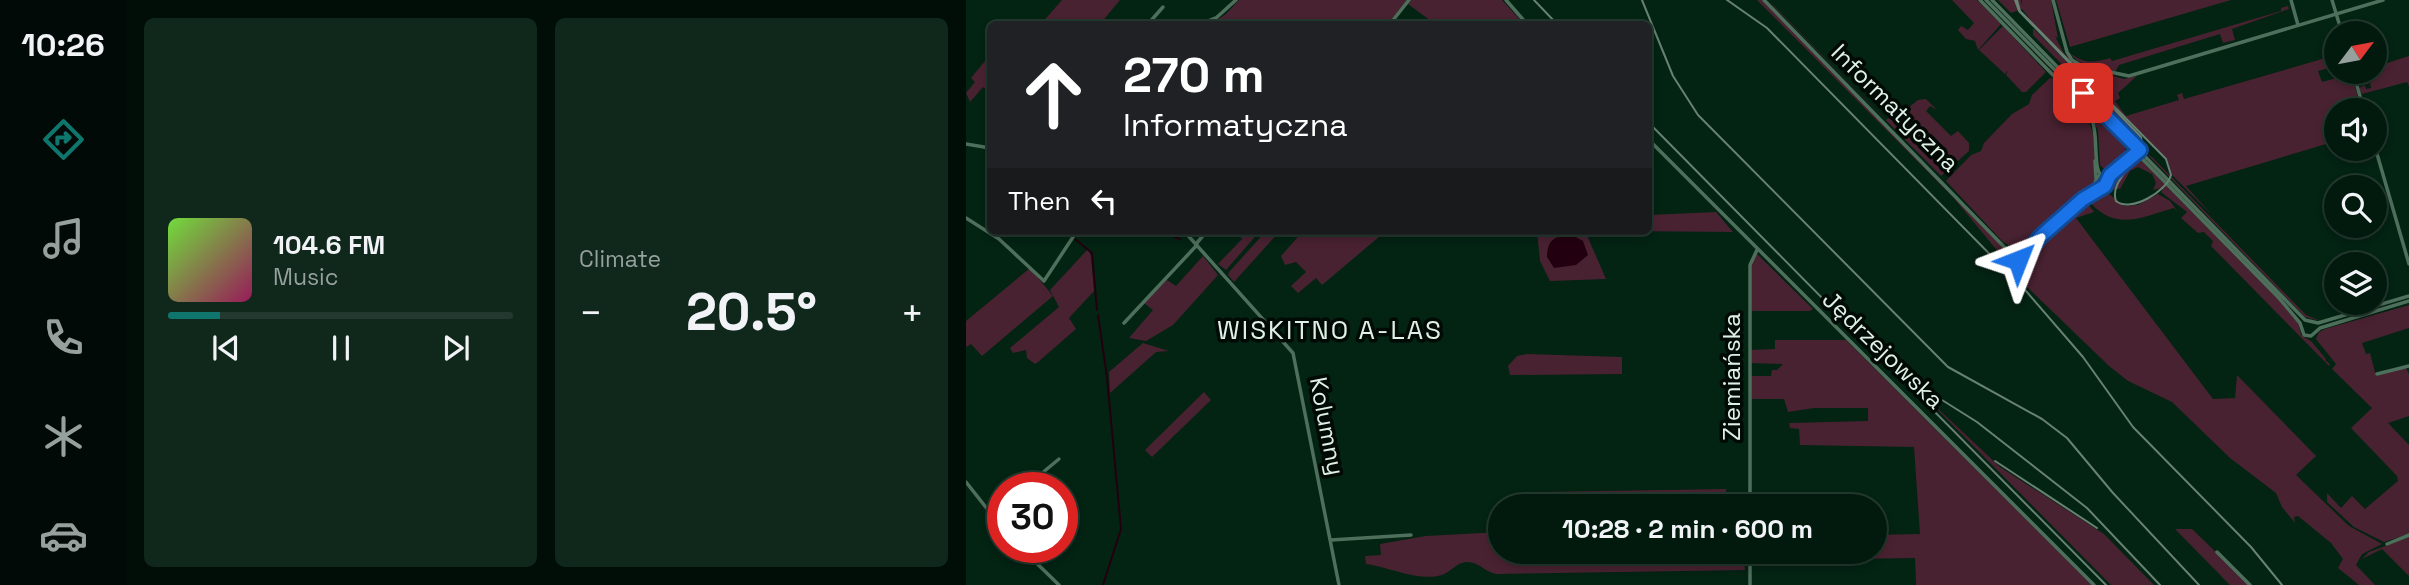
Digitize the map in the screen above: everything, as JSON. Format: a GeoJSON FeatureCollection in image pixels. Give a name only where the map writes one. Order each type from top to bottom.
{"type":"FeatureCollection","features":[{"type":"Feature","properties":{"kind":"street"},"geometry":{"type":"LineString","coordinates":[[1207,21],[1221,14],[1236,0]]}},
{"type":"Feature","properties":{"kind":"street"},"geometry":{"type":"LineString","coordinates":[[1392,21],[1409,0]]}},
{"type":"Feature","properties":{"kind":"street"},"geometry":{"type":"LineString","coordinates":[[1507,0],[1524,21]]}},
{"type":"Feature","properties":{"kind":"street","name":"Informatyczna"},"geometry":{"type":"LineString","coordinates":[[1764,0],[2013,254]]}},
{"type":"Feature","properties":{"kind":"street"},"geometry":{"type":"LineString","coordinates":[[1980,0],[2085,107],[2096,127],[2097,162],[2107,181]]}},
{"type":"Feature","properties":{"kind":"street"},"geometry":{"type":"LineString","coordinates":[[1986,0],[2307,322],[2314,324],[2409,299]]}},
{"type":"Feature","properties":{"kind":"street"},"geometry":{"type":"LineString","coordinates":[[1992,0],[2279,298],[2302,326],[2303,333],[2308,336],[2409,299]]}},
{"type":"Feature","properties":{"kind":"street"},"geometry":{"type":"LineString","coordinates":[[2053,0],[2067,52],[2078,65],[2129,76],[2383,0]]}},
{"type":"Feature","properties":{"kind":"street"},"geometry":{"type":"LineString","coordinates":[[2291,0],[2298,25]]}},
{"type":"Feature","properties":{"kind":"street"},"geometry":{"type":"LineString","coordinates":[[2332,0],[2338,21]]}},
{"type":"Feature","properties":{"kind":"street"},"geometry":{"type":"LineString","coordinates":[[1151,21],[1163,7]]}},
{"type":"Feature","properties":{"kind":"street","name":"Jędrzejowska"},"geometry":{"type":"LineString","coordinates":[[1652,143],[2094,585]]}},
{"type":"Feature","properties":{"kind":"street"},"geometry":{"type":"LineString","coordinates":[[967,146],[987,148]]}},
{"type":"Feature","properties":{"kind":"street"},"geometry":{"type":"LineString","coordinates":[[2083,199],[2095,181],[2136,150]]}},
{"type":"Feature","properties":{"kind":"street"},"geometry":{"type":"LineString","coordinates":[[2016,248],[2013,254],[2020,260],[2024,251],[2083,199],[2105,186],[2136,150]]}},
{"type":"Feature","properties":{"kind":"street"},"geometry":{"type":"LineString","coordinates":[[2097,152],[2095,181],[2099,188]]}},
{"type":"Feature","properties":{"kind":"street"},"geometry":{"type":"LineString","coordinates":[[2379,161],[2409,264]]}},
{"type":"Feature","properties":{"kind":"street"},"geometry":{"type":"LineString","coordinates":[[2097,162],[2103,170],[2112,170]]}},
{"type":"Feature","properties":{"kind":"street"},"geometry":{"type":"LineString","coordinates":[[966,218],[987,231]]}},
{"type":"Feature","properties":{"kind":"street"},"geometry":{"type":"LineString","coordinates":[[994,235],[1046,281],[1075,235]]}},
{"type":"Feature","properties":{"kind":"street","name":"Kolumny"},"geometry":{"type":"LineString","coordinates":[[1187,235],[1293,353],[1339,585]]}},
{"type":"Feature","properties":{"kind":"street"},"geometry":{"type":"LineString","coordinates":[[1124,323],[1205,235]]}},
{"type":"Feature","properties":{"kind":"street","name":"Informatyczna"},"geometry":{"type":"LineString","coordinates":[[2000,242],[2024,251]]}},
{"type":"Feature","properties":{"kind":"street","name":"Ziemiańska"},"geometry":{"type":"LineString","coordinates":[[1750,494],[1750,265],[1757,250]]}},
{"type":"Feature","properties":{"kind":"street"},"geometry":{"type":"LineString","coordinates":[[2302,326],[2307,322]]}},
{"type":"Feature","properties":{"kind":"street"},"geometry":{"type":"LineString","coordinates":[[2314,324],[2316,331]]}},
{"type":"Feature","properties":{"kind":"street"},"geometry":{"type":"LineString","coordinates":[[2377,374],[2409,366]]}},
{"type":"Feature","properties":{"kind":"street"},"geometry":{"type":"LineString","coordinates":[[1043,472],[1059,458]]}},
{"type":"Feature","properties":{"kind":"street"},"geometry":{"type":"LineString","coordinates":[[966,482],[987,512]]}},
{"type":"Feature","properties":{"kind":"street"},"geometry":{"type":"LineString","coordinates":[[2387,544],[2409,535]]}},
{"type":"Feature","properties":{"kind":"street"},"geometry":{"type":"LineString","coordinates":[[1331,540],[1411,536]]}},
{"type":"Feature","properties":{"kind":"street"},"geometry":{"type":"LineString","coordinates":[[2217,552],[2250,585]]}},
{"type":"Feature","properties":{"kind":"street"},"geometry":{"type":"LineString","coordinates":[[1036,563],[1059,585]]}},
{"type":"Feature","properties":{"kind":"street"},"geometry":{"type":"LineString","coordinates":[[1750,564],[1750,585]]}},
{"type":"Feature","properties":{"kind":"shaded area"},"geometry":{"type":"Polygon","coordinates":[[[1062,0],[1120,0],[1102,21],[1044,21],[1062,0]]]}},
{"type":"Feature","properties":{"kind":"shaded area"},"geometry":{"type":"Polygon","coordinates":[[[1239,0],[1407,0],[1390,21],[1216,21],[1239,0]]]}},
{"type":"Feature","properties":{"kind":"shaded area"},"geometry":{"type":"Polygon","coordinates":[[[1411,0],[1502,0],[1521,21],[1431,21],[1408,4],[1411,0]]]}},
{"type":"Feature","properties":{"kind":"shaded area"},"geometry":{"type":"Polygon","coordinates":[[[1757,0],[1762,0],[1771,9],[2016,260],[2025,259],[2052,226],[2086,201],[2094,212],[2076,218],[2213,399],[2235,398],[2237,375],[2316,456],[2296,475],[2349,526],[2382,544],[2362,554],[2356,565],[2375,585],[2359,585],[2338,568],[2343,559],[2331,543],[2298,516],[2294,517],[2295,523],[2282,507],[2276,493],[2230,458],[2172,402],[2128,381],[2109,366],[2028,288],[1953,197],[1757,0]]]}},
{"type":"Feature","properties":{"kind":"shaded area"},"geometry":{"type":"Polygon","coordinates":[[[1771,0],[1886,120],[1897,110],[1894,106],[1903,112],[1918,100],[1926,99],[1937,110],[1930,106],[1926,111],[1951,136],[1958,131],[1969,143],[1969,151],[1941,176],[1773,6],[1771,0]]]}},
{"type":"Feature","properties":{"kind":"shaded area"},"geometry":{"type":"Polygon","coordinates":[[[1952,0],[1977,0],[2001,24],[1978,50],[1975,41],[1966,39],[1958,30],[1961,26],[1968,30],[1974,23],[1952,0]]]}},
{"type":"Feature","properties":{"kind":"shaded area"},"geometry":{"type":"Polygon","coordinates":[[[1998,0],[2021,0],[2021,5],[2022,0],[2051,0],[2058,38],[2055,36],[2063,52],[2075,65],[2124,79],[2137,76],[2118,93],[2120,98],[2115,101],[2126,116],[2179,100],[2177,95],[2182,93],[2184,99],[2324,58],[2324,69],[2318,71],[2322,82],[2354,84],[2358,98],[2324,98],[2324,145],[2186,186],[2212,215],[2171,174],[2167,159],[2036,27],[2022,9],[2011,13],[1998,0]]]}},
{"type":"Feature","properties":{"kind":"shaded area"},"geometry":{"type":"Polygon","coordinates":[[[2056,0],[2231,0],[2070,47],[2056,0]]]}},
{"type":"Feature","properties":{"kind":"shaded area"},"geometry":{"type":"Polygon","coordinates":[[[2288,6],[2289,9],[2232,29],[2235,40],[2223,43],[2220,34],[2119,65],[2115,72],[2085,65],[2070,53],[2084,61],[2094,62],[2110,58],[2112,61],[2281,11],[2281,8],[2288,6]]]}},
{"type":"Feature","properties":{"kind":"shaded area"},"geometry":{"type":"Polygon","coordinates":[[[2006,22],[2125,147],[2126,155],[2111,169],[2105,170],[2100,165],[2098,131],[2089,110],[2006,22]]]}},
{"type":"Feature","properties":{"kind":"shaded area"},"geometry":{"type":"Polygon","coordinates":[[[2003,26],[2046,72],[2026,92],[2022,92],[2006,75],[2008,70],[2005,74],[1979,50],[2003,26]]]}},
{"type":"Feature","properties":{"kind":"shaded area"},"geometry":{"type":"Polygon","coordinates":[[[2033,28],[2138,133],[2141,145],[2033,35],[2033,28]]]}},
{"type":"Feature","properties":{"kind":"shaded area"},"geometry":{"type":"Polygon","coordinates":[[[2409,56],[2409,86],[2407,82],[2362,94],[2359,88],[2365,85],[2366,89],[2371,88],[2370,84],[2387,84],[2387,63],[2409,56]]]}},
{"type":"Feature","properties":{"kind":"shaded area"},"geometry":{"type":"Polygon","coordinates":[[[987,59],[987,90],[983,87],[970,102],[966,93],[975,82],[971,78],[987,59]]]}},
{"type":"Feature","properties":{"kind":"shaded area"},"geometry":{"type":"Polygon","coordinates":[[[2050,78],[2055,79],[2078,105],[2091,126],[2095,150],[2094,184],[2026,246],[2012,247],[2003,242],[1946,181],[1971,155],[1981,151],[1984,143],[2012,114],[2029,104],[2032,95],[2050,78]]]}},
{"type":"Feature","properties":{"kind":"shaded area"},"geometry":{"type":"Polygon","coordinates":[[[2147,154],[2306,315],[2321,321],[2305,317],[2147,154]]]}},
{"type":"Feature","properties":{"kind":"shaded area"},"geometry":{"type":"Polygon","coordinates":[[[2132,159],[2139,159],[2138,163],[2141,160],[2278,299],[2299,324],[2301,335],[2312,342],[2329,366],[2211,246],[2213,241],[2204,232],[2198,233],[2181,218],[2187,212],[2161,192],[2164,187],[2153,190],[2156,183],[2152,174],[2138,167],[2130,171],[2120,189],[2111,189],[2110,178],[2132,159]]]}},
{"type":"Feature","properties":{"kind":"shaded area"},"geometry":{"type":"Polygon","coordinates":[[[2103,189],[2124,206],[2138,205],[2158,194],[2170,201],[2178,212],[2174,208],[2128,220],[2108,216],[2088,200],[2095,190],[2103,189]]]}},
{"type":"Feature","properties":{"kind":"shaded area"},"geometry":{"type":"Polygon","coordinates":[[[1716,212],[1733,232],[1652,231],[1652,215],[1716,212]]]}},
{"type":"Feature","properties":{"kind":"shaded area"},"geometry":{"type":"Polygon","coordinates":[[[1239,235],[1257,235],[1226,270],[1218,264],[1242,239],[1239,235]]]}},
{"type":"Feature","properties":{"kind":"shaded area"},"geometry":{"type":"Polygon","coordinates":[[[1262,235],[1276,235],[1234,282],[1228,275],[1262,235]]]}},
{"type":"Feature","properties":{"kind":"shaded area"},"geometry":{"type":"Polygon","coordinates":[[[1299,235],[1381,235],[1322,285],[1316,278],[1298,293],[1291,286],[1306,272],[1296,262],[1285,265],[1281,256],[1299,235]]]}},
{"type":"Feature","properties":{"kind":"shaded area"},"geometry":{"type":"Polygon","coordinates":[[[1537,235],[1587,235],[1606,279],[1550,281],[1540,261],[1537,235]]]}},
{"type":"Feature","properties":{"kind":"shaded area"},"geometry":{"type":"Polygon","coordinates":[[[1572,235],[1583,241],[1588,255],[1576,265],[1554,268],[1547,257],[1548,247],[1560,236],[1572,235]]]}},
{"type":"Feature","properties":{"kind":"shaded area"},"geometry":{"type":"Polygon","coordinates":[[[1088,249],[1094,291],[1069,318],[1076,329],[1035,364],[1027,358],[1026,350],[1013,353],[1010,348],[1059,307],[1050,290],[1088,249]]]}},
{"type":"Feature","properties":{"kind":"shaded area"},"geometry":{"type":"Polygon","coordinates":[[[1757,254],[1813,309],[1750,311],[1751,264],[1757,254]]]}},
{"type":"Feature","properties":{"kind":"shaded area"},"geometry":{"type":"Polygon","coordinates":[[[1203,256],[1218,275],[1173,325],[1146,341],[1129,338],[1153,310],[1144,303],[1167,280],[1176,286],[1203,256]]]}},
{"type":"Feature","properties":{"kind":"shaded area"},"geometry":{"type":"Polygon","coordinates":[[[1030,268],[1053,296],[982,356],[971,344],[966,347],[966,321],[1030,268]]]}},
{"type":"Feature","properties":{"kind":"shaded area"},"geometry":{"type":"Polygon","coordinates":[[[2409,305],[2409,328],[2362,343],[2366,354],[2370,353],[2376,376],[2406,368],[2409,374],[2409,416],[2388,423],[2409,445],[2409,534],[2384,542],[2354,527],[2327,502],[2327,493],[2341,508],[2352,496],[2365,509],[2398,481],[2397,476],[2351,428],[2372,408],[2332,369],[2336,364],[2316,339],[2319,332],[2325,329],[2374,315],[2387,315],[2387,311],[2409,305]]]}},
{"type":"Feature","properties":{"kind":"shaded area"},"geometry":{"type":"Polygon","coordinates":[[[1775,340],[1846,340],[2092,585],[1916,585],[1915,558],[1887,558],[1887,535],[1920,534],[1914,447],[1800,445],[1799,429],[1790,428],[1789,423],[1868,421],[1868,408],[1814,408],[1788,412],[1784,399],[1750,399],[1751,376],[1771,376],[1772,370],[1777,370],[1783,364],[1750,363],[1750,350],[1775,349],[1775,340]]]}},
{"type":"Feature","properties":{"kind":"shaded area"},"geometry":{"type":"Polygon","coordinates":[[[1143,343],[1169,351],[1156,352],[1110,393],[1109,372],[1143,343]]]}},
{"type":"Feature","properties":{"kind":"shaded area"},"geometry":{"type":"Polygon","coordinates":[[[1517,356],[1622,357],[1622,374],[1510,375],[1508,366],[1517,356]]]}},
{"type":"Feature","properties":{"kind":"shaded area"},"geometry":{"type":"Polygon","coordinates":[[[1915,387],[2000,467],[2104,534],[2154,585],[2111,585],[1915,387]]]}},
{"type":"Feature","properties":{"kind":"shaded area"},"geometry":{"type":"Polygon","coordinates":[[[1204,392],[1211,400],[1152,457],[1145,450],[1204,392]]]}},
{"type":"Feature","properties":{"kind":"shaded area"},"geometry":{"type":"Polygon","coordinates":[[[1726,489],[1726,494],[1540,492],[1726,489]]]}},
{"type":"Feature","properties":{"kind":"shaded area"},"geometry":{"type":"Polygon","coordinates":[[[2175,529],[2192,529],[2250,585],[2230,585],[2175,529]]]}},
{"type":"Feature","properties":{"kind":"shaded area"},"geometry":{"type":"Polygon","coordinates":[[[1488,533],[1488,564],[1744,564],[1745,570],[1496,574],[1466,562],[1442,575],[1424,577],[1366,564],[1365,556],[1381,555],[1380,544],[1426,536],[1488,533]]]}},
{"type":"Feature","properties":{"kind":"shaded area"},"geometry":{"type":"Polygon","coordinates":[[[2409,537],[2409,576],[2382,549],[2362,559],[2369,552],[2409,537]]]}},
{"type":"Feature","properties":{"kind":"waterway"},"geometry":{"type":"LineString","coordinates":[[1169,235],[1180,239]]}},
{"type":"Feature","properties":{"kind":"waterway"},"geometry":{"type":"LineString","coordinates":[[1075,239],[1092,253],[1097,310]]}},
{"type":"Feature","properties":{"kind":"waterway"},"geometry":{"type":"LineString","coordinates":[[1098,315],[1107,377],[1121,529],[1103,585]]}},
{"type":"Feature","properties":{"kind":"tram line"},"geometry":{"type":"LineString","coordinates":[[2015,0],[2019,11],[2141,137],[2138,153],[2117,185],[2116,201],[2123,204],[2139,202],[2163,188],[2171,175],[2166,159],[2020,11],[2017,0]]}},
{"type":"Feature","properties":{"kind":"railway"},"geometry":{"type":"LineString","coordinates":[[1534,0],[1554,21]]}},
{"type":"Feature","properties":{"kind":"railway"},"geometry":{"type":"LineString","coordinates":[[1642,0],[1651,21]]}},
{"type":"Feature","properties":{"kind":"railway"},"geometry":{"type":"LineString","coordinates":[[1727,0],[1767,28],[2026,291],[2083,357],[2133,427],[2251,547],[2282,585]]}},
{"type":"Feature","properties":{"kind":"railway"},"geometry":{"type":"LineString","coordinates":[[1652,25],[1673,76],[1698,115],[1948,367],[2042,419],[2067,438],[2113,493],[2199,585]]}},
{"type":"Feature","properties":{"kind":"railway"},"geometry":{"type":"LineString","coordinates":[[1652,126],[2106,585]]}},
{"type":"Feature","properties":{"kind":"railway"},"geometry":{"type":"LineString","coordinates":[[1915,383],[1977,422],[2087,508],[2160,585]]}},
{"type":"Feature","properties":{"kind":"railway"},"geometry":{"type":"LineString","coordinates":[[1995,461],[2097,528]]}},
{"type":"Feature","properties":{"kind":"district","name":"WISKITNO A-LAS"},"geometry":{"type":"Point","coordinates":[1330,330]}},
{"type":"Feature","properties":{"kind":"route"},"geometry":{"type":"LineString","coordinates":[[2018,260],[2023,259],[2026,251],[2083,199],[2096,189],[2104,188],[2110,175],[2140,150],[2083,93]]}}]}
